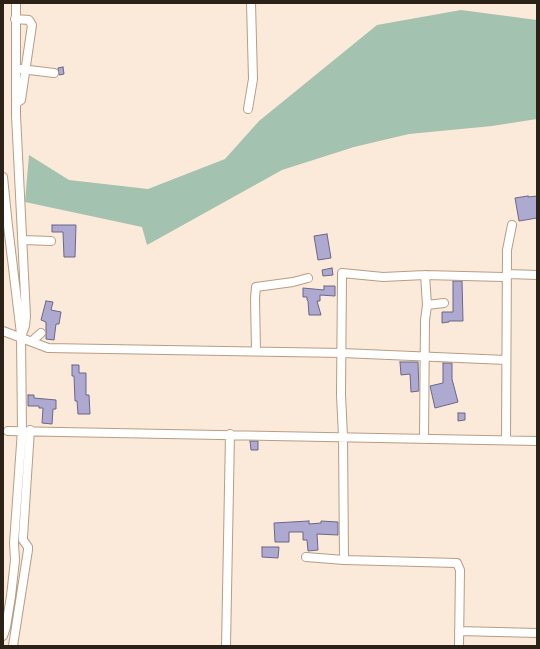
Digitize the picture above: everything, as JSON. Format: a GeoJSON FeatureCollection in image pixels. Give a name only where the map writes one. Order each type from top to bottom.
{"type":"FeatureCollection","features":[{"type":"Feature","properties":{"kind":"street"},"geometry":{"type":"LineString","coordinates":[[16,3],[16,103],[26,316],[25,326],[21,337]]}},
{"type":"Feature","properties":{"kind":"street"},"geometry":{"type":"LineString","coordinates":[[248,109],[253,79],[251,3]]}},
{"type":"Feature","properties":{"kind":"street"},"geometry":{"type":"LineString","coordinates":[[15,19],[29,20],[32,25],[21,100],[16,103]]}},
{"type":"Feature","properties":{"kind":"street"},"geometry":{"type":"LineString","coordinates":[[17,68],[54,73]]}},
{"type":"Feature","properties":{"kind":"street"},"geometry":{"type":"LineString","coordinates":[[3,177],[21,337],[26,430],[23,537],[28,550],[13,646]]}},
{"type":"Feature","properties":{"kind":"street"},"geometry":{"type":"LineString","coordinates":[[506,440],[507,250],[512,225]]}},
{"type":"Feature","properties":{"kind":"street"},"geometry":{"type":"LineString","coordinates":[[22,240],[51,241]]}},
{"type":"Feature","properties":{"kind":"street"},"geometry":{"type":"LineString","coordinates":[[344,560],[343,436],[341,395],[342,274],[384,277],[425,275],[503,277],[508,274],[537,275]]}},
{"type":"Feature","properties":{"kind":"street"},"geometry":{"type":"LineString","coordinates":[[424,438],[425,320],[427,305],[425,275]]}},
{"type":"Feature","properties":{"kind":"street"},"geometry":{"type":"LineString","coordinates":[[256,351],[256,287],[293,282],[308,278]]}},
{"type":"Feature","properties":{"kind":"street"},"geometry":{"type":"LineString","coordinates":[[427,305],[444,303]]}},
{"type":"Feature","properties":{"kind":"street"},"geometry":{"type":"LineString","coordinates":[[3,331],[48,348],[342,353],[506,360]]}},
{"type":"Feature","properties":{"kind":"street"},"geometry":{"type":"LineString","coordinates":[[32,341],[41,333]]}},
{"type":"Feature","properties":{"kind":"street"},"geometry":{"type":"LineString","coordinates":[[3,636],[15,560],[14,543],[26,430]]}},
{"type":"Feature","properties":{"kind":"street"},"geometry":{"type":"LineString","coordinates":[[8,431],[26,430],[537,441]]}},
{"type":"Feature","properties":{"kind":"street"},"geometry":{"type":"LineString","coordinates":[[226,646],[230,434]]}},
{"type":"Feature","properties":{"kind":"street"},"geometry":{"type":"LineString","coordinates":[[306,557],[344,560],[457,563],[460,570],[459,646]]}},
{"type":"Feature","properties":{"kind":"street"},"geometry":{"type":"LineString","coordinates":[[459,631],[537,633]]}},
{"type":"Feature","properties":{"kind":"green space"},"geometry":{"type":"Polygon","coordinates":[[[461,10],[537,20],[537,119],[492,126],[409,134],[354,147],[282,170],[147,245],[142,227],[25,202],[29,155],[69,180],[148,189],[225,159],[259,121],[377,25],[461,10]]]}},
{"type":"Feature","properties":{"kind":"building"},"geometry":{"type":"Polygon","coordinates":[[[63,67],[64,74],[59,75],[58,68],[63,67]]]}},
{"type":"Feature","properties":{"kind":"building"},"geometry":{"type":"Polygon","coordinates":[[[537,196],[537,218],[519,221],[515,198],[537,196]]]}},
{"type":"Feature","properties":{"kind":"building"},"geometry":{"type":"Polygon","coordinates":[[[52,225],[76,225],[75,257],[64,257],[63,232],[52,232],[52,225]]]}},
{"type":"Feature","properties":{"kind":"building"},"geometry":{"type":"Polygon","coordinates":[[[327,234],[331,258],[318,260],[314,236],[327,234]]]}},
{"type":"Feature","properties":{"kind":"building"},"geometry":{"type":"Polygon","coordinates":[[[332,268],[333,275],[323,276],[322,270],[332,268]]]}},
{"type":"Feature","properties":{"kind":"building"},"geometry":{"type":"Polygon","coordinates":[[[453,281],[462,281],[463,321],[449,321],[442,323],[442,312],[453,312],[453,281]]]}},
{"type":"Feature","properties":{"kind":"building"},"geometry":{"type":"Polygon","coordinates":[[[324,286],[335,286],[335,296],[320,295],[320,301],[317,301],[321,315],[309,315],[308,301],[307,297],[303,297],[303,288],[324,290],[324,286]]]}},
{"type":"Feature","properties":{"kind":"building"},"geometry":{"type":"Polygon","coordinates":[[[46,301],[53,302],[51,310],[61,312],[59,324],[56,324],[54,340],[46,339],[46,322],[41,320],[46,301]]]}},
{"type":"Feature","properties":{"kind":"building"},"geometry":{"type":"Polygon","coordinates":[[[400,362],[418,362],[419,391],[411,392],[410,374],[401,375],[400,362]]]}},
{"type":"Feature","properties":{"kind":"building"},"geometry":{"type":"Polygon","coordinates":[[[443,363],[452,363],[452,379],[458,402],[435,408],[430,386],[443,383],[443,363]]]}},
{"type":"Feature","properties":{"kind":"building"},"geometry":{"type":"Polygon","coordinates":[[[72,365],[79,365],[79,373],[86,373],[86,395],[89,395],[90,414],[78,414],[77,401],[75,401],[72,365]]]}},
{"type":"Feature","properties":{"kind":"building"},"geometry":{"type":"Polygon","coordinates":[[[28,395],[34,395],[34,398],[56,400],[56,409],[53,409],[52,424],[42,423],[43,408],[39,408],[39,406],[28,406],[28,395]]]}},
{"type":"Feature","properties":{"kind":"building"},"geometry":{"type":"Polygon","coordinates":[[[458,413],[465,413],[465,420],[458,421],[458,413]]]}},
{"type":"Feature","properties":{"kind":"building"},"geometry":{"type":"Polygon","coordinates":[[[250,441],[258,441],[258,450],[251,450],[250,441]]]}},
{"type":"Feature","properties":{"kind":"building"},"geometry":{"type":"Polygon","coordinates":[[[309,521],[309,524],[321,523],[321,521],[338,522],[338,535],[317,534],[318,550],[308,551],[307,540],[303,540],[303,532],[289,532],[289,542],[275,542],[274,523],[309,521]]]}},
{"type":"Feature","properties":{"kind":"building"},"geometry":{"type":"Polygon","coordinates":[[[262,547],[279,547],[278,558],[262,557],[262,547]]]}}]}
